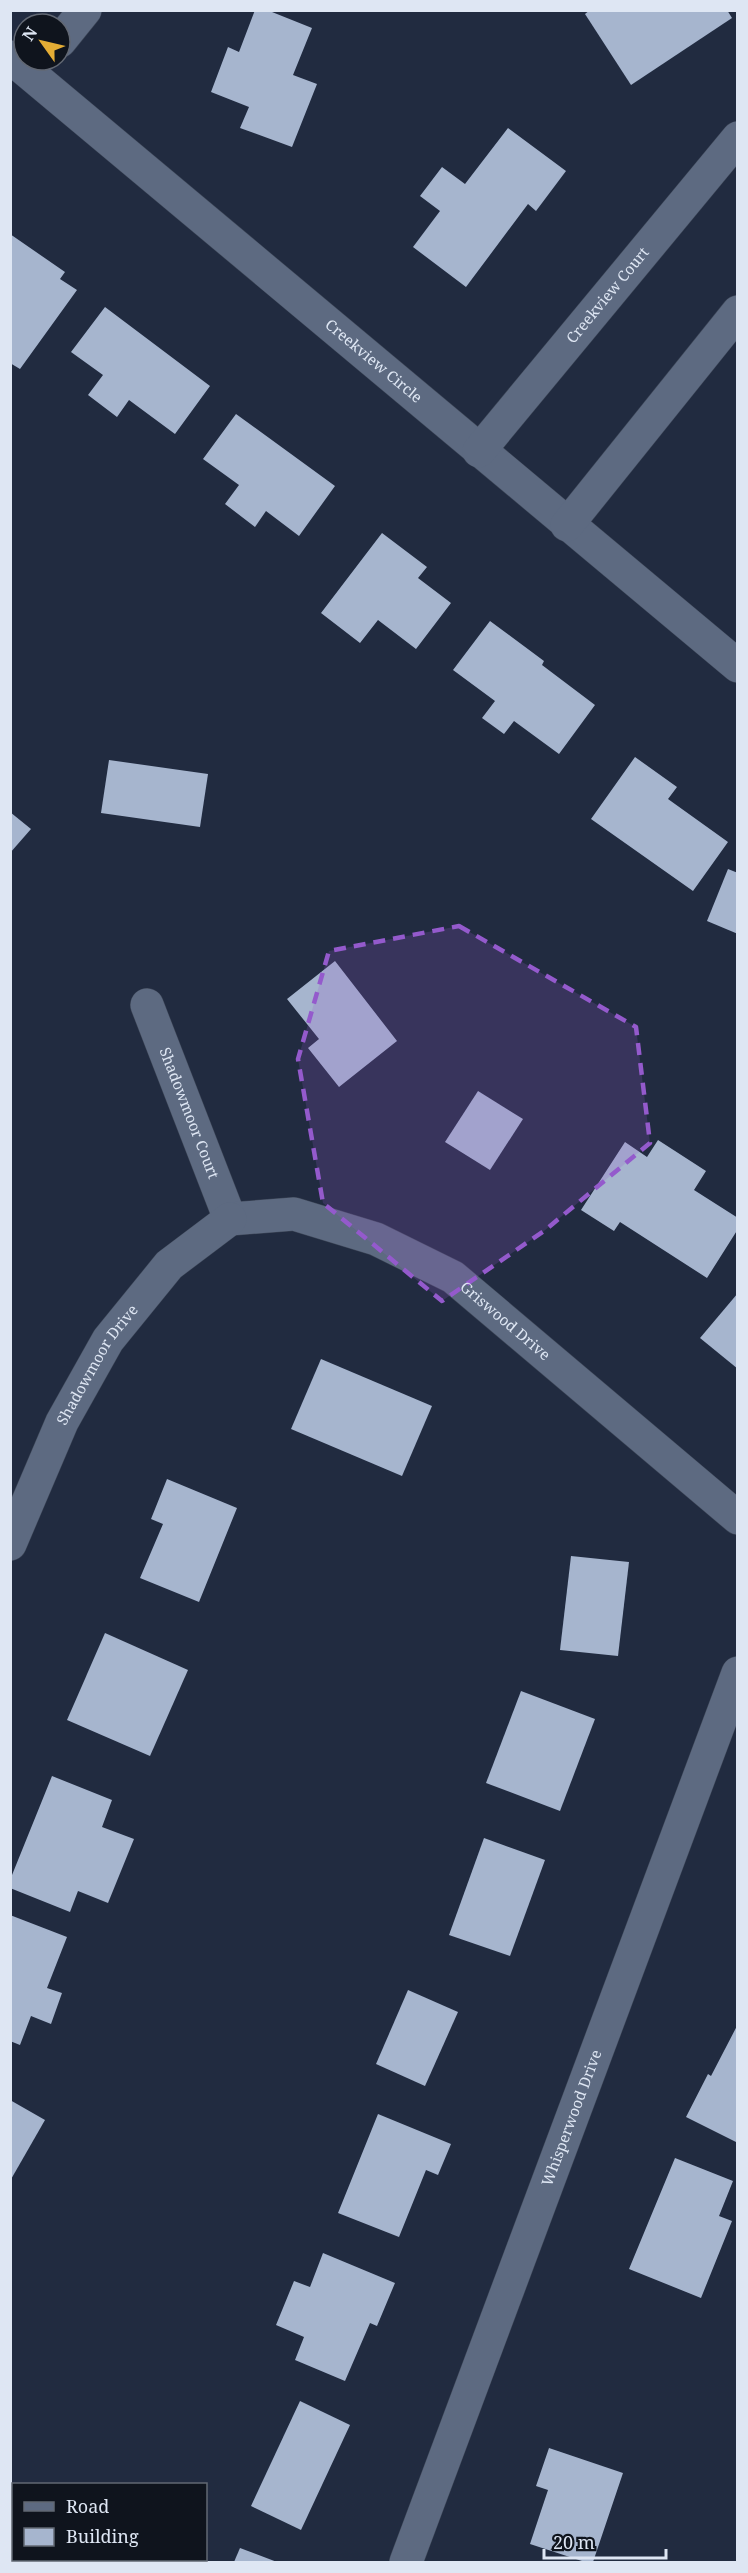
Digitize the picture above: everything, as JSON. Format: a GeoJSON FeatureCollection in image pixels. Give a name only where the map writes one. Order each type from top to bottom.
{"type":"FeatureCollection","features":[{"type":"Feature","properties":{"kind":"street"},"geometry":{"type":"LineString","coordinates":[[72,26],[85,10]]}},
{"type":"Feature","properties":{"kind":"street","name":"Creekview Circle"},"geometry":{"type":"LineString","coordinates":[[39,72],[479,451],[738,666]]}},
{"type":"Feature","properties":{"kind":"street","name":"Creekview Court"},"geometry":{"type":"LineString","coordinates":[[479,451],[738,138]]}},
{"type":"Feature","properties":{"kind":"street"},"geometry":{"type":"LineString","coordinates":[[567,525],[738,312]]}},
{"type":"Feature","properties":{"kind":"street","name":"Shadowmoor Court"},"geometry":{"type":"LineString","coordinates":[[147,1005],[230,1219]]}},
{"type":"Feature","properties":{"kind":"street","name":"Griswood Drive"},"geometry":{"type":"LineString","coordinates":[[230,1219],[294,1214],[376,1239],[453,1278],[738,1518]]}},
{"type":"Feature","properties":{"kind":"street","name":"Shadowmoor Drive"},"geometry":{"type":"LineString","coordinates":[[10,1544],[62,1422],[108,1340],[169,1265],[230,1219]]}},
{"type":"Feature","properties":{"kind":"street","name":"Whisperwood Drive"},"geometry":{"type":"LineString","coordinates":[[406,2562],[738,1673]]}},
{"type":"Feature","properties":{"kind":"highlighted area"},"geometry":{"type":"Polygon","coordinates":[[[459,926],[636,1027],[650,1143],[544,1231],[442,1301],[323,1203],[298,1059],[329,951],[459,926]]]}},
{"type":"Feature","properties":{"kind":"building"},"geometry":{"type":"Polygon","coordinates":[[[255,10],[267,10],[312,28],[293,75],[317,84],[292,147],[240,128],[249,107],[211,92],[228,47],[239,52],[255,10]]]}},
{"type":"Feature","properties":{"kind":"building"},"geometry":{"type":"Polygon","coordinates":[[[590,10],[727,10],[732,18],[631,85],[585,14],[590,10]]]}},
{"type":"Feature","properties":{"kind":"building"},"geometry":{"type":"Polygon","coordinates":[[[508,128],[566,171],[536,211],[528,204],[466,287],[413,247],[440,211],[420,196],[442,167],[465,184],[508,128]]]}},
{"type":"Feature","properties":{"kind":"building"},"geometry":{"type":"Polygon","coordinates":[[[10,234],[65,272],[60,279],[77,290],[20,369],[10,363],[10,234]]]}},
{"type":"Feature","properties":{"kind":"building"},"geometry":{"type":"Polygon","coordinates":[[[105,307],[210,386],[175,434],[129,400],[117,417],[88,395],[103,375],[71,352],[105,307]]]}},
{"type":"Feature","properties":{"kind":"building"},"geometry":{"type":"Polygon","coordinates":[[[236,414],[335,486],[299,536],[266,511],[255,527],[225,504],[239,485],[203,459],[236,414]]]}},
{"type":"Feature","properties":{"kind":"building"},"geometry":{"type":"Polygon","coordinates":[[[382,533],[427,567],[418,578],[451,603],[416,649],[378,620],[360,643],[321,613],[382,533]]]}},
{"type":"Feature","properties":{"kind":"building"},"geometry":{"type":"Polygon","coordinates":[[[490,621],[544,661],[542,665],[595,705],[559,754],[514,721],[504,734],[482,718],[495,701],[453,670],[490,621]]]}},
{"type":"Feature","properties":{"kind":"building"},"geometry":{"type":"Polygon","coordinates":[[[635,757],[677,787],[668,799],[728,842],[693,891],[591,819],[635,757]]]}},
{"type":"Feature","properties":{"kind":"building"},"geometry":{"type":"Polygon","coordinates":[[[109,760],[208,774],[200,827],[101,813],[109,760]]]}},
{"type":"Feature","properties":{"kind":"building"},"geometry":{"type":"Polygon","coordinates":[[[10,812],[31,829],[10,853],[10,812]]]}},
{"type":"Feature","properties":{"kind":"building"},"geometry":{"type":"Polygon","coordinates":[[[728,869],[738,873],[738,934],[707,921],[728,869]]]}},
{"type":"Feature","properties":{"kind":"building"},"geometry":{"type":"Polygon","coordinates":[[[335,961],[397,1041],[339,1087],[308,1048],[319,1039],[287,999],[335,961]]]}},
{"type":"Feature","properties":{"kind":"building"},"geometry":{"type":"Polygon","coordinates":[[[478,1091],[523,1119],[490,1170],[445,1142],[478,1091]]]}},
{"type":"Feature","properties":{"kind":"building"},"geometry":{"type":"Polygon","coordinates":[[[658,1140],[706,1171],[694,1190],[738,1218],[738,1229],[707,1278],[620,1222],[614,1231],[581,1210],[625,1142],[647,1157],[658,1140]]]}},
{"type":"Feature","properties":{"kind":"building"},"geometry":{"type":"Polygon","coordinates":[[[738,1293],[738,1369],[700,1338],[738,1293]]]}},
{"type":"Feature","properties":{"kind":"building"},"geometry":{"type":"Polygon","coordinates":[[[321,1359],[432,1406],[402,1476],[291,1429],[321,1359]]]}},
{"type":"Feature","properties":{"kind":"building"},"geometry":{"type":"Polygon","coordinates":[[[167,1479],[237,1508],[199,1602],[140,1578],[163,1524],[151,1519],[167,1479]]]}},
{"type":"Feature","properties":{"kind":"building"},"geometry":{"type":"Polygon","coordinates":[[[571,1556],[629,1562],[618,1656],[560,1650],[571,1556]]]}},
{"type":"Feature","properties":{"kind":"building"},"geometry":{"type":"Polygon","coordinates":[[[105,1633],[188,1670],[150,1756],[67,1720],[105,1633]]]}},
{"type":"Feature","properties":{"kind":"building"},"geometry":{"type":"Polygon","coordinates":[[[521,1691],[595,1719],[560,1811],[486,1783],[521,1691]]]}},
{"type":"Feature","properties":{"kind":"building"},"geometry":{"type":"Polygon","coordinates":[[[52,1776],[112,1800],[102,1827],[134,1839],[108,1903],[78,1891],[70,1912],[10,1888],[10,1880],[52,1776]]]}},
{"type":"Feature","properties":{"kind":"building"},"geometry":{"type":"Polygon","coordinates":[[[484,1838],[545,1860],[510,1956],[449,1935],[484,1838]]]}},
{"type":"Feature","properties":{"kind":"building"},"geometry":{"type":"Polygon","coordinates":[[[10,1915],[67,1937],[47,1988],[62,1993],[51,2024],[31,2016],[20,2045],[10,2041],[10,1915]]]}},
{"type":"Feature","properties":{"kind":"building"},"geometry":{"type":"Polygon","coordinates":[[[408,1990],[458,2012],[425,2086],[376,2064],[408,1990]]]}},
{"type":"Feature","properties":{"kind":"building"},"geometry":{"type":"Polygon","coordinates":[[[738,2024],[738,2143],[686,2117],[708,2074],[711,2076],[738,2024]]]}},
{"type":"Feature","properties":{"kind":"building"},"geometry":{"type":"Polygon","coordinates":[[[10,2100],[45,2120],[10,2181],[10,2100]]]}},
{"type":"Feature","properties":{"kind":"building"},"geometry":{"type":"Polygon","coordinates":[[[378,2114],[451,2144],[438,2175],[426,2170],[399,2237],[338,2213],[378,2114]]]}},
{"type":"Feature","properties":{"kind":"building"},"geometry":{"type":"Polygon","coordinates":[[[675,2158],[733,2181],[719,2216],[732,2221],[701,2298],[629,2269],[675,2158]]]}},
{"type":"Feature","properties":{"kind":"building"},"geometry":{"type":"Polygon","coordinates":[[[323,2253],[395,2283],[377,2326],[370,2323],[345,2381],[295,2360],[304,2337],[276,2325],[294,2281],[310,2287],[323,2253]]]}},
{"type":"Feature","properties":{"kind":"building"},"geometry":{"type":"Polygon","coordinates":[[[300,2401],[350,2425],[301,2530],[251,2506],[300,2401]]]}},
{"type":"Feature","properties":{"kind":"building"},"geometry":{"type":"Polygon","coordinates":[[[549,2448],[623,2473],[593,2562],[585,2562],[530,2544],[548,2490],[536,2486],[549,2448]]]}},
{"type":"Feature","properties":{"kind":"building"},"geometry":{"type":"Polygon","coordinates":[[[240,2548],[277,2562],[234,2562],[240,2548]]]}}]}
